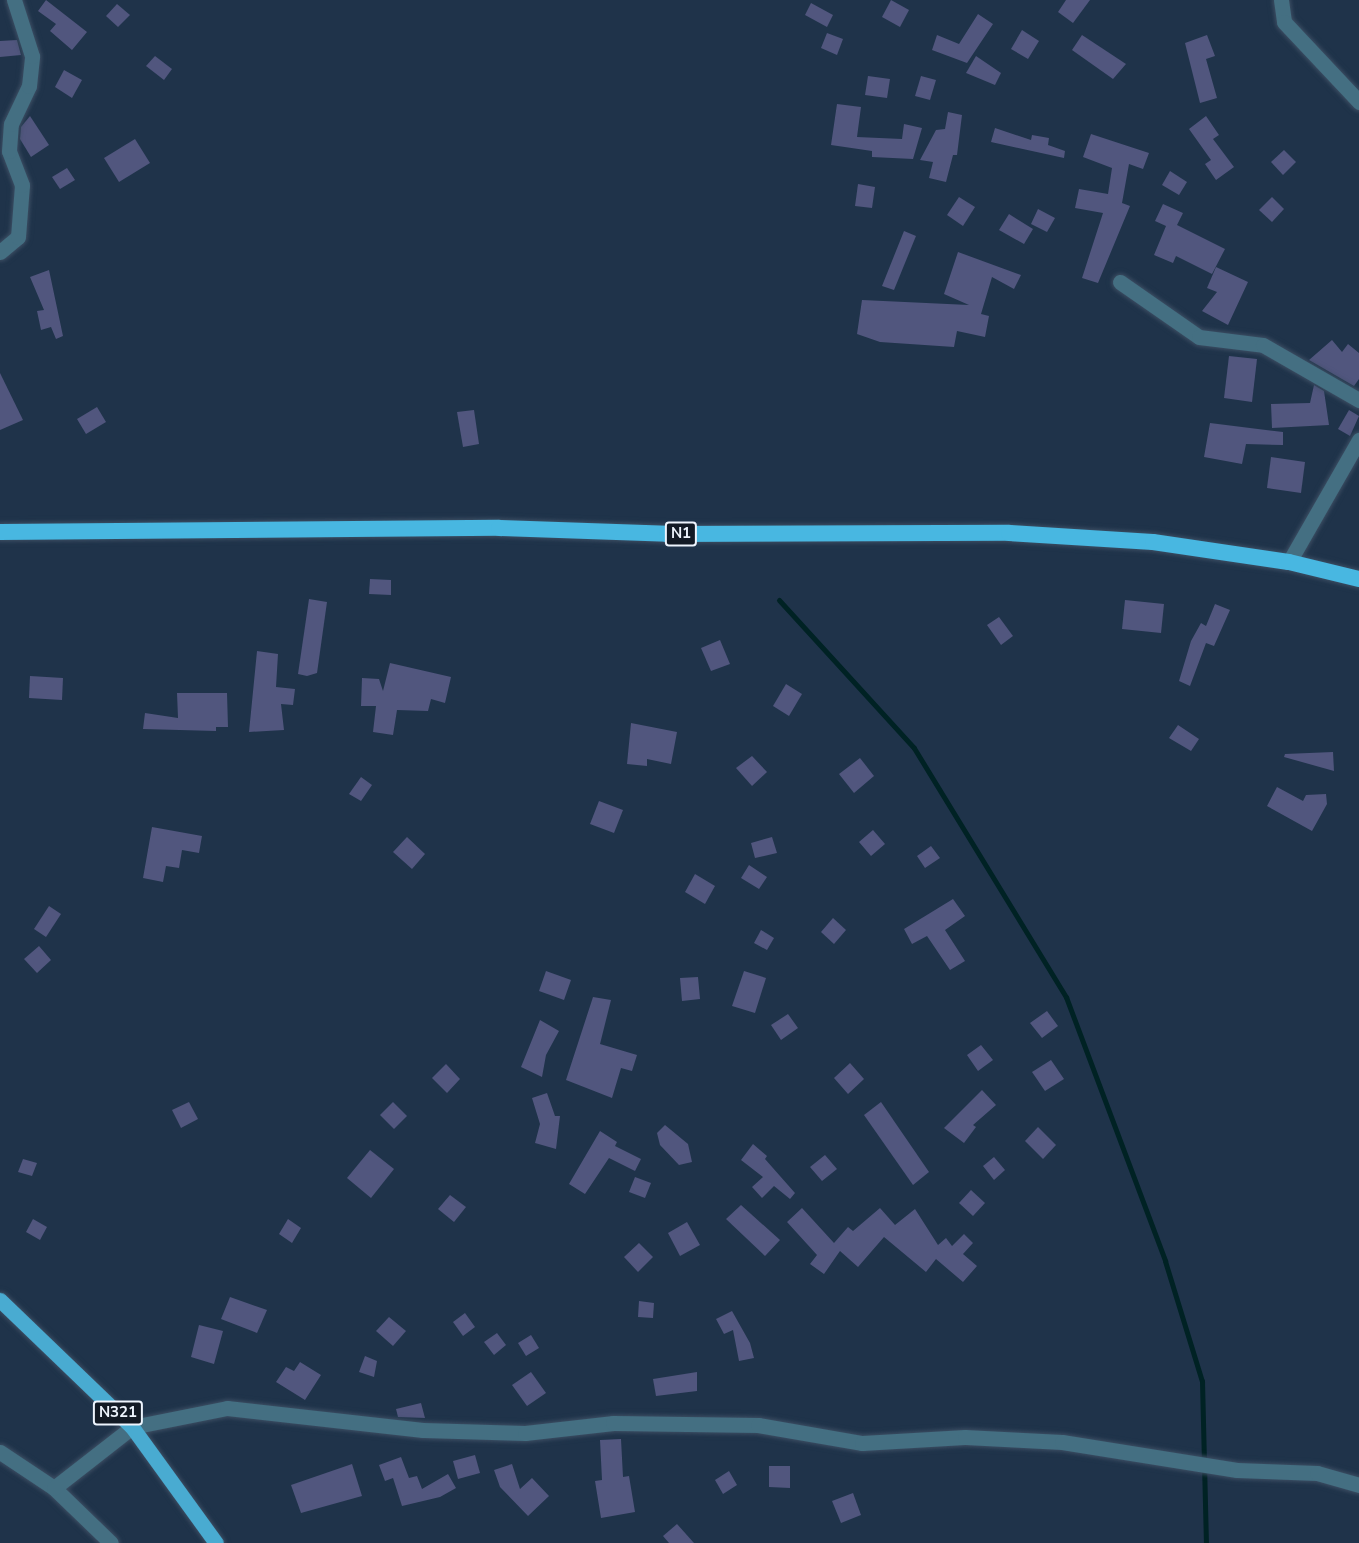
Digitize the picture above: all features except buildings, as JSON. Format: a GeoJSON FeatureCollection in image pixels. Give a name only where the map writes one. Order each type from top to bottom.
{"type":"FeatureCollection","features":[{"type":"Feature","properties":{"kind":"highway","name":"N1"},"geometry":{"type":"LineString","coordinates":[[0,532],[499,528],[667,534],[1009,533],[1153,542],[1289,562],[1359,579]]}},
{"type":"Feature","properties":{"kind":"main road","name":"N321"},"geometry":{"type":"LineString","coordinates":[[0,1300],[132,1427],[216,1543]]}},
{"type":"Feature","properties":{"kind":"street"},"geometry":{"type":"LineString","coordinates":[[0,252],[18,237],[22,185],[9,151],[11,124],[29,86],[32,56],[14,0]]}},
{"type":"Feature","properties":{"kind":"street"},"geometry":{"type":"LineString","coordinates":[[1281,0],[1284,22],[1359,102]]}},
{"type":"Feature","properties":{"kind":"street"},"geometry":{"type":"LineString","coordinates":[[1119,282],[1199,337],[1263,345],[1359,400]]}},
{"type":"Feature","properties":{"kind":"street"},"geometry":{"type":"LineString","coordinates":[[1289,562],[1359,440]]}},
{"type":"Feature","properties":{"kind":"street"},"geometry":{"type":"LineString","coordinates":[[54,1488],[132,1427],[227,1408],[423,1430],[525,1433],[614,1423],[758,1425],[862,1443],[965,1437],[1062,1442],[1237,1470],[1317,1473],[1359,1485]]}},
{"type":"Feature","properties":{"kind":"street"},"geometry":{"type":"LineString","coordinates":[[0,1452],[54,1488],[111,1543]]}},
{"type":"Feature","properties":{"kind":"waterway"},"geometry":{"type":"LineString","coordinates":[[779,600],[914,748],[1066,997],[1165,1261],[1202,1381],[1206,1543]]}}]}
